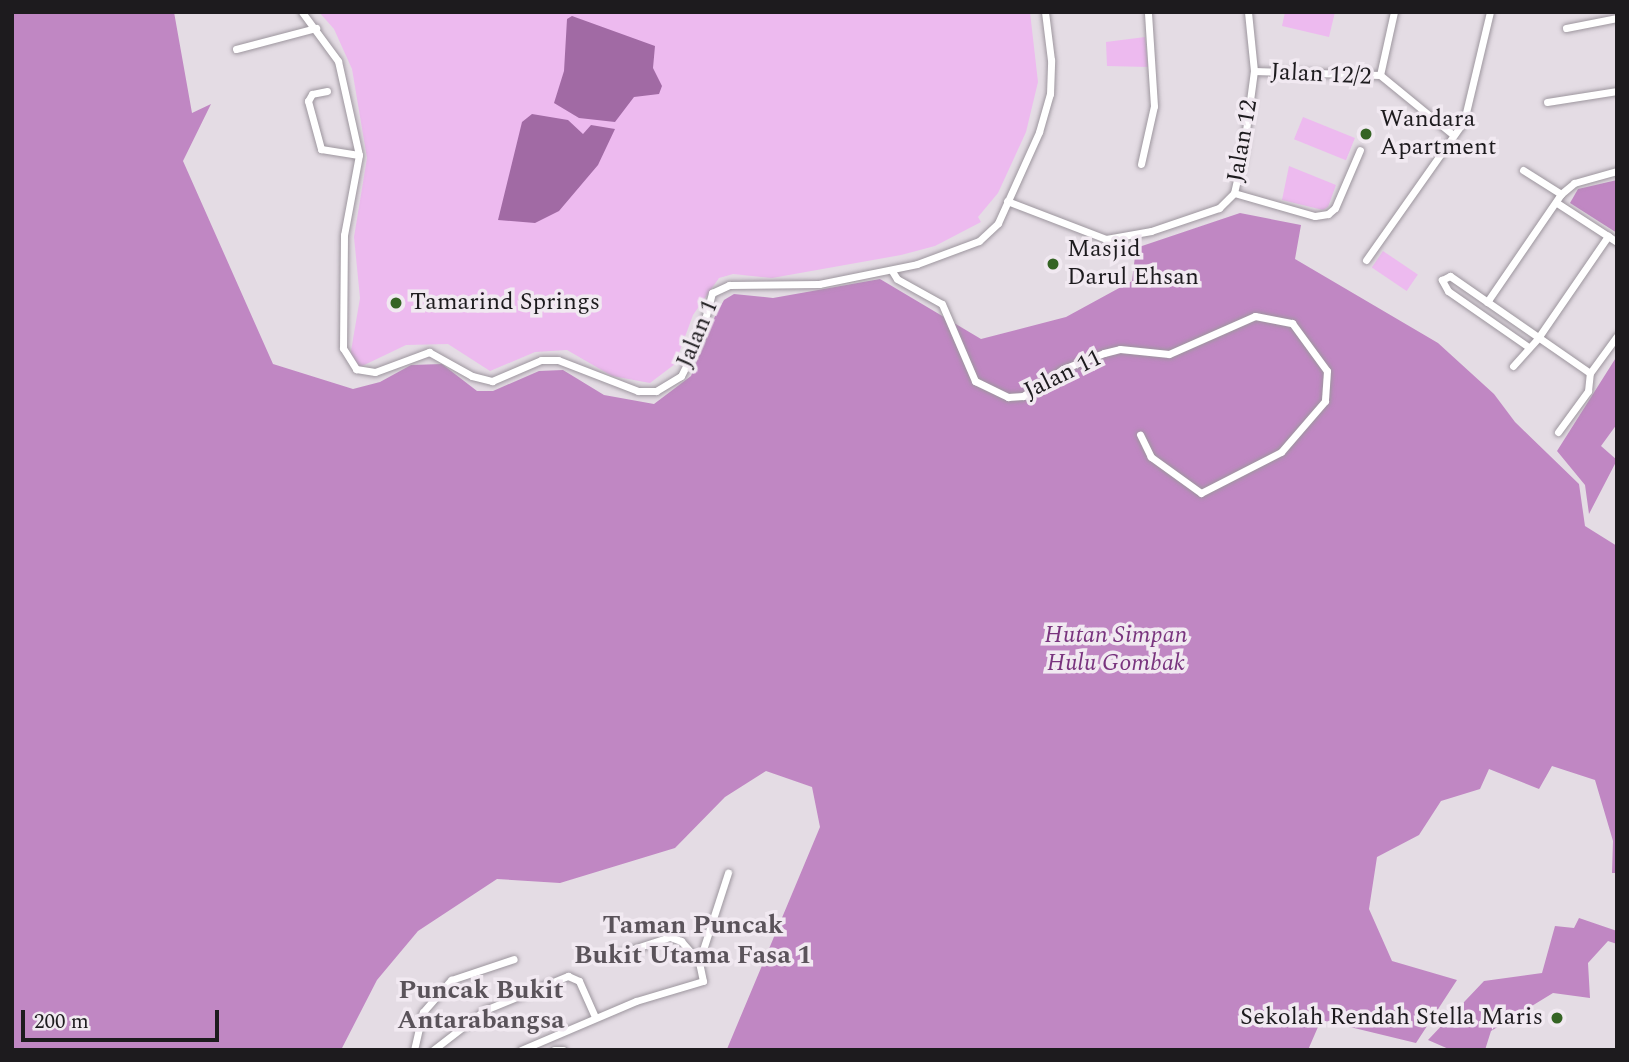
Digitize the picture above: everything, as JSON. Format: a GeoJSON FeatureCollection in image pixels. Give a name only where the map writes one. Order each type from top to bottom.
{"type":"FeatureCollection","features":[{"type":"Feature","properties":{"kind":"street","name":"Jalan 1"},"geometry":{"type":"LineString","coordinates":[[302,12],[338,61],[359,155],[344,235],[343,348],[356,369],[365,373],[422,352],[438,355],[482,380],[492,381],[541,360],[558,359],[621,387],[656,391],[681,376],[690,363],[712,293],[729,285],[819,284],[892,271],[954,254],[979,241],[998,223],[1039,132],[1050,94],[1045,12]]}},
{"type":"Feature","properties":{"kind":"street"},"geometry":{"type":"LineString","coordinates":[[1141,164],[1154,106],[1148,12]]}},
{"type":"Feature","properties":{"kind":"street","name":"Jalan 12"},"geometry":{"type":"LineString","coordinates":[[1007,201],[1089,234],[1119,239],[1219,208],[1234,193],[1254,71],[1248,12]]}},
{"type":"Feature","properties":{"kind":"street"},"geometry":{"type":"LineString","coordinates":[[1380,75],[1394,12]]}},
{"type":"Feature","properties":{"kind":"street"},"geometry":{"type":"LineString","coordinates":[[1366,260],[1469,110],[1490,12]]}},
{"type":"Feature","properties":{"kind":"street"},"geometry":{"type":"LineString","coordinates":[[1566,28],[1617,18]]}},
{"type":"Feature","properties":{"kind":"street"},"geometry":{"type":"LineString","coordinates":[[236,49],[316,29]]}},
{"type":"Feature","properties":{"kind":"street","name":"Jalan 12/2"},"geometry":{"type":"LineString","coordinates":[[1254,71],[1380,75],[1452,134]]}},
{"type":"Feature","properties":{"kind":"street"},"geometry":{"type":"LineString","coordinates":[[327,90],[312,94],[309,101],[321,149],[359,155]]}},
{"type":"Feature","properties":{"kind":"street"},"geometry":{"type":"LineString","coordinates":[[1547,102],[1617,91]]}},
{"type":"Feature","properties":{"kind":"street"},"geometry":{"type":"LineString","coordinates":[[1234,193],[1315,216],[1328,214],[1335,208],[1360,150]]}},
{"type":"Feature","properties":{"kind":"street"},"geometry":{"type":"LineString","coordinates":[[1524,170],[1561,194]]}},
{"type":"Feature","properties":{"kind":"street"},"geometry":{"type":"LineString","coordinates":[[1487,302],[1561,194],[1574,183],[1617,171]]}},
{"type":"Feature","properties":{"kind":"street"},"geometry":{"type":"LineString","coordinates":[[1557,203],[1617,242]]}},
{"type":"Feature","properties":{"kind":"street"},"geometry":{"type":"LineString","coordinates":[[1513,366],[1527,346],[1538,338],[1608,236]]}},
{"type":"Feature","properties":{"kind":"street","name":"Jalan 11"},"geometry":{"type":"LineString","coordinates":[[892,271],[897,279],[943,304],[975,381],[1008,397],[1023,396],[1063,369],[1104,353],[1120,349],[1169,354],[1255,316],[1292,323],[1327,370],[1325,401],[1281,452],[1201,493],[1151,457],[1140,434]]}},
{"type":"Feature","properties":{"kind":"street"},"geometry":{"type":"LineString","coordinates":[[1527,346],[1448,291],[1443,280],[1450,276],[1590,373]]}},
{"type":"Feature","properties":{"kind":"street"},"geometry":{"type":"LineString","coordinates":[[1558,432],[1588,391],[1590,373],[1617,336]]}},
{"type":"Feature","properties":{"kind":"street"},"geometry":{"type":"LineString","coordinates":[[521,1050],[595,1017],[703,981],[699,961],[727,873]]}},
{"type":"Feature","properties":{"kind":"street"},"geometry":{"type":"LineString","coordinates":[[608,957],[670,937],[681,940],[699,961]]}},
{"type":"Feature","properties":{"kind":"street"},"geometry":{"type":"LineString","coordinates":[[414,1050],[423,1012],[452,980],[514,959]]}},
{"type":"Feature","properties":{"kind":"street"},"geometry":{"type":"LineString","coordinates":[[433,1050],[485,1010],[568,976],[579,981],[595,1017]]}},
{"type":"Feature","properties":{"kind":"street"},"geometry":{"type":"LineString","coordinates":[[554,1050],[563,1050]]}},
{"type":"Feature","properties":{"kind":"shaded area"},"geometry":{"type":"Polygon","coordinates":[[[319,12],[1030,12],[1038,82],[1026,132],[998,193],[978,217],[981,222],[935,246],[901,255],[772,278],[733,274],[719,278],[693,315],[675,364],[650,383],[612,376],[567,350],[535,352],[490,371],[448,344],[406,345],[358,368],[350,357],[360,298],[354,237],[367,158],[352,69],[334,29],[319,12]]]}},
{"type":"Feature","properties":{"kind":"shaded area"},"geometry":{"type":"Polygon","coordinates":[[[1285,12],[1335,12],[1329,37],[1282,26],[1285,12]]]}},
{"type":"Feature","properties":{"kind":"shaded area"},"geometry":{"type":"Polygon","coordinates":[[[572,16],[655,46],[653,68],[662,86],[659,94],[634,97],[615,122],[579,118],[554,103],[564,71],[567,19],[572,16]]]}},
{"type":"Feature","properties":{"kind":"shaded area"},"geometry":{"type":"Polygon","coordinates":[[[1145,37],[1148,67],[1107,66],[1106,42],[1145,37]]]}},
{"type":"Feature","properties":{"kind":"shaded area"},"geometry":{"type":"Polygon","coordinates":[[[532,114],[568,120],[583,134],[591,125],[615,129],[598,165],[559,211],[535,223],[498,220],[522,122],[532,114]]]}},
{"type":"Feature","properties":{"kind":"shaded area"},"geometry":{"type":"Polygon","coordinates":[[[1303,117],[1355,138],[1346,160],[1294,139],[1303,117]]]}},
{"type":"Feature","properties":{"kind":"shaded area"},"geometry":{"type":"Polygon","coordinates":[[[1289,166],[1336,185],[1328,207],[1323,210],[1282,200],[1289,166]]]}},
{"type":"Feature","properties":{"kind":"shaded area"},"geometry":{"type":"Polygon","coordinates":[[[1383,251],[1418,274],[1407,291],[1372,268],[1383,251]]]}},
{"type":"Feature","properties":{"kind":"green space","name":"Hutan Simpan Hulu Gombak"},"geometry":{"type":"Polygon","coordinates":[[[12,12],[174,12],[192,113],[211,104],[183,161],[273,364],[353,389],[380,382],[411,365],[442,364],[477,391],[493,391],[539,371],[563,370],[604,395],[654,404],[691,376],[712,322],[724,300],[734,294],[773,298],[880,279],[981,339],[1066,317],[1132,281],[1136,248],[1240,213],[1301,225],[1295,259],[1438,343],[1494,394],[1515,422],[1579,484],[1585,526],[1617,546],[1617,873],[1612,873],[1613,841],[1595,780],[1552,766],[1539,789],[1489,769],[1480,789],[1441,801],[1419,835],[1377,857],[1369,909],[1392,961],[1457,980],[1416,1043],[1321,1020],[1308,1050],[721,1050],[727,1049],[820,827],[812,787],[766,771],[725,797],[675,848],[560,883],[497,879],[418,931],[377,980],[341,1050],[12,1050],[12,12]]]}},
{"type":"Feature","properties":{"kind":"green space"},"geometry":{"type":"Polygon","coordinates":[[[1617,180],[1617,233],[1570,203],[1578,189],[1617,180]]]}},
{"type":"Feature","properties":{"kind":"green space"},"geometry":{"type":"Polygon","coordinates":[[[1617,356],[1617,424],[1601,446],[1617,460],[1589,514],[1585,485],[1557,451],[1617,356]]]}},
{"type":"Feature","properties":{"kind":"green space"},"geometry":{"type":"Polygon","coordinates":[[[1579,918],[1617,931],[1617,944],[1608,941],[1588,963],[1590,998],[1553,993],[1491,1031],[1485,1050],[1451,1050],[1428,1040],[1484,981],[1542,973],[1555,926],[1574,928],[1579,918]]]}},
{"type":"Feature","properties":{"kind":"place","name":"Wandara Apartment"},"geometry":{"type":"Point","coordinates":[1366,134]}},
{"type":"Feature","properties":{"kind":"place","name":"Masjid Darul Ehsan"},"geometry":{"type":"Point","coordinates":[1053,264]}},
{"type":"Feature","properties":{"kind":"place","name":"Tamarind Springs"},"geometry":{"type":"Point","coordinates":[396,303]}},
{"type":"Feature","properties":{"kind":"place","name":"Sekolah Rendah Stella Maris"},"geometry":{"type":"Point","coordinates":[1557,1018]}},
{"type":"Feature","properties":{"kind":"district","name":"Taman Puncak Bukit Utama Fasa 1"},"geometry":{"type":"Point","coordinates":[693,941]}},
{"type":"Feature","properties":{"kind":"district","name":"Puncak Bukit Antarabangsa"},"geometry":{"type":"Point","coordinates":[481,1006]}}]}
